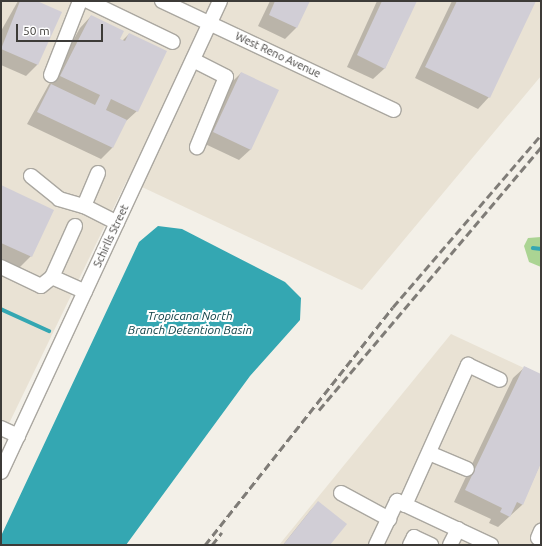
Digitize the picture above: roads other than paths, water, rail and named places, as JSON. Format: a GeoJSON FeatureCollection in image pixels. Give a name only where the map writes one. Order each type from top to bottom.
{"type":"FeatureCollection","features":[{"type":"Feature","properties":{"kind":"street"},"geometry":{"type":"LineString","coordinates":[[51,75],[80,1]]}},
{"type":"Feature","properties":{"kind":"street"},"geometry":{"type":"LineString","coordinates":[[88,1],[173,42]]}},
{"type":"Feature","properties":{"kind":"street","name":"West Reno Avenue"},"geometry":{"type":"LineString","coordinates":[[162,1],[394,110]]}},
{"type":"Feature","properties":{"kind":"street","name":"Schirlls Street"},"geometry":{"type":"LineString","coordinates":[[1,472],[220,1]]}},
{"type":"Feature","properties":{"kind":"street"},"geometry":{"type":"LineString","coordinates":[[193,60],[226,77],[197,147]]}},
{"type":"Feature","properties":{"kind":"street"},"geometry":{"type":"LineString","coordinates":[[84,206],[98,173]]}},
{"type":"Feature","properties":{"kind":"street"},"geometry":{"type":"LineString","coordinates":[[31,176],[59,199],[84,206],[117,223]]}},
{"type":"Feature","properties":{"kind":"street"},"geometry":{"type":"LineString","coordinates":[[1,267],[41,286],[52,277],[75,226]]}},
{"type":"Feature","properties":{"kind":"street"},"geometry":{"type":"LineString","coordinates":[[52,277],[85,292]]}},
{"type":"Feature","properties":{"kind":"street"},"geometry":{"type":"LineString","coordinates":[[376,545],[388,519],[401,503],[429,453],[468,365],[500,380]]}},
{"type":"Feature","properties":{"kind":"street"},"geometry":{"type":"LineString","coordinates":[[1,428],[18,436]]}},
{"type":"Feature","properties":{"kind":"street"},"geometry":{"type":"LineString","coordinates":[[429,453],[467,469]]}},
{"type":"Feature","properties":{"kind":"street"},"geometry":{"type":"LineString","coordinates":[[341,494],[388,519]]}},
{"type":"Feature","properties":{"kind":"street"},"geometry":{"type":"LineString","coordinates":[[401,503],[491,545]]}},
{"type":"Feature","properties":{"kind":"street"},"geometry":{"type":"LineString","coordinates":[[450,545],[458,529]]}},
{"type":"Feature","properties":{"kind":"street"},"geometry":{"type":"LineString","coordinates":[[410,545],[414,537],[431,545]]}},
{"type":"Feature","properties":{"kind":"water","name":"Tropicana North Branch Detention Basin"},"geometry":{"type":"Polygon","coordinates":[[[158,226],[182,229],[285,282],[301,298],[300,320],[250,376],[126,545],[1,545],[1,536],[139,242],[158,226]]]}},
{"type":"Feature","properties":{"kind":"waterway"},"geometry":{"type":"LineString","coordinates":[[533,248],[541,249]]}},
{"type":"Feature","properties":{"kind":"waterway"},"geometry":{"type":"LineString","coordinates":[[1,309],[49,331]]}},
{"type":"Feature","properties":{"kind":"railway"},"geometry":{"type":"LineString","coordinates":[[205,545],[393,307],[541,135]]}},
{"type":"Feature","properties":{"kind":"railway"},"geometry":{"type":"LineString","coordinates":[[319,410],[541,147]]}},
{"type":"Feature","properties":{"kind":"railway"},"geometry":{"type":"LineString","coordinates":[[212,545],[222,532]]}}]}
